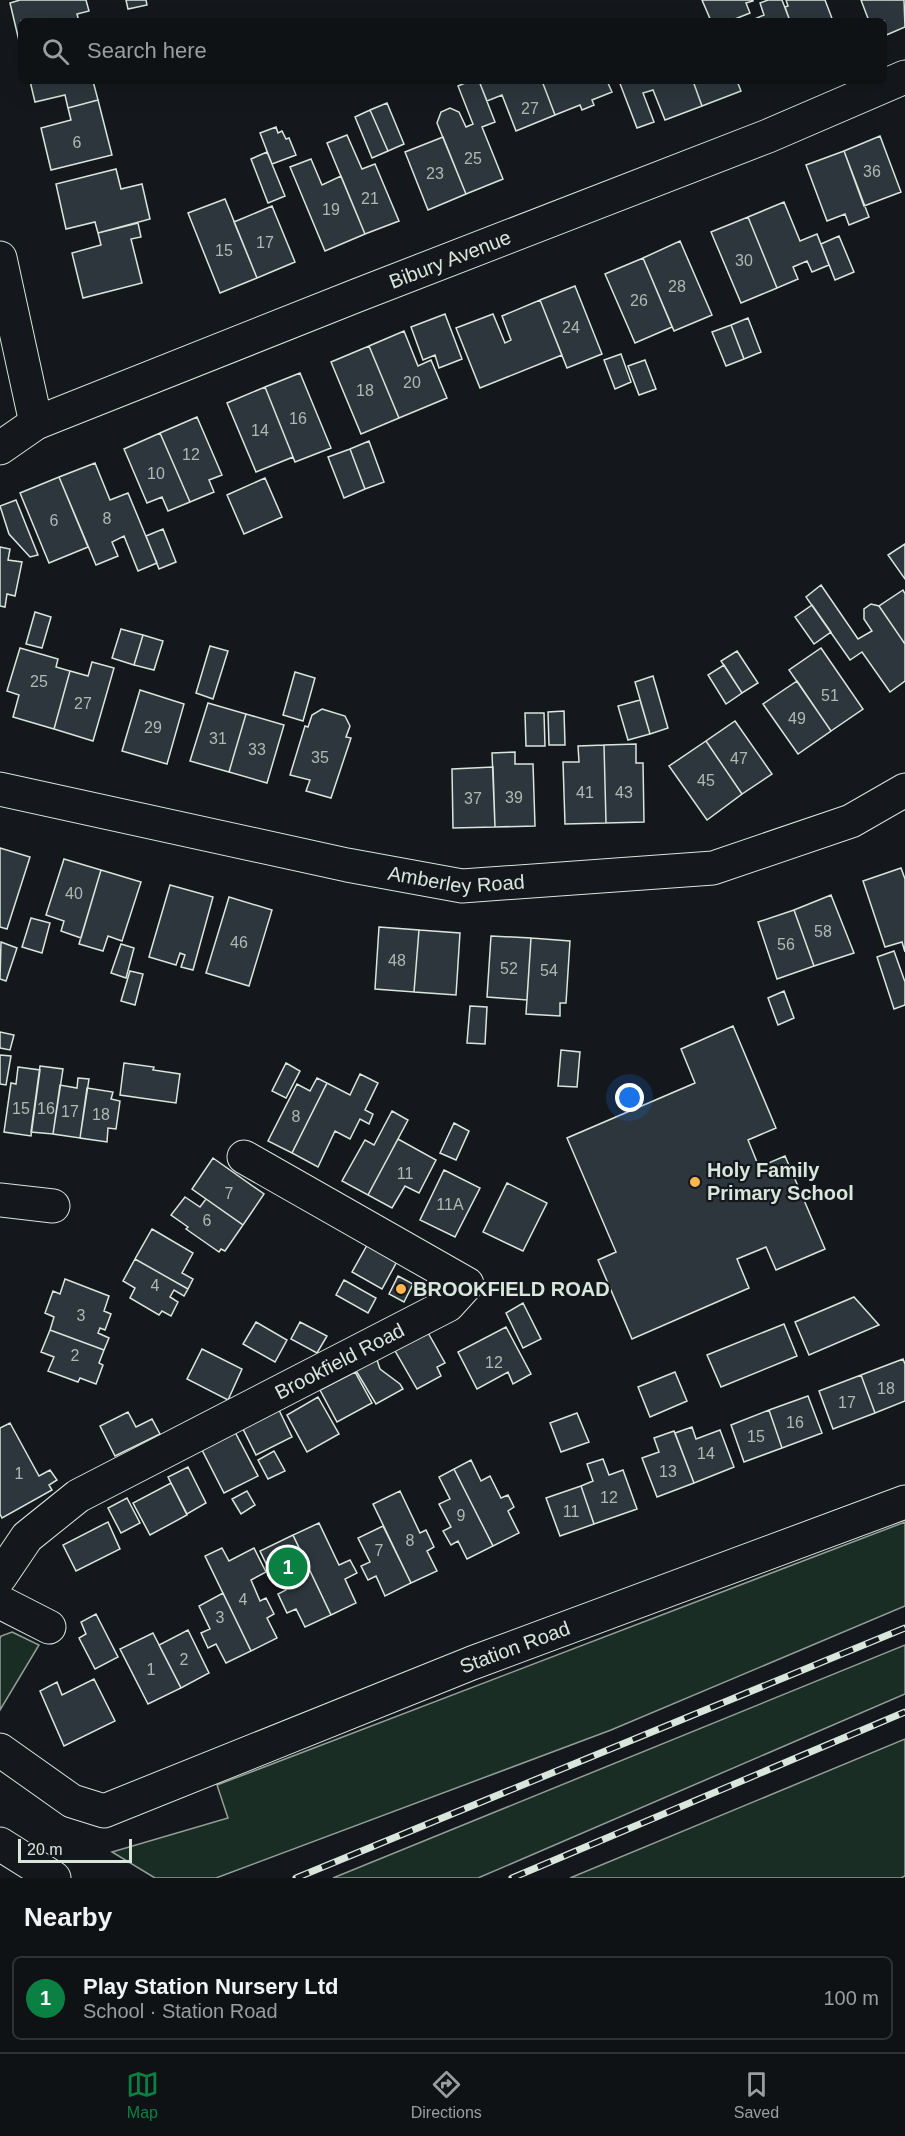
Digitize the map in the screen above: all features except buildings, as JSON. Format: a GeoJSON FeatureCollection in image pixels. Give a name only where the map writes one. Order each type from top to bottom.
{"type":"FeatureCollection","features":[{"type":"Feature","properties":{"kind":"street","name":"Bibury Avenue"},"geometry":{"type":"LineString","coordinates":[[0,448],[36,423],[768,136],[905,77]]}},
{"type":"Feature","properties":{"kind":"street"},"geometry":{"type":"LineString","coordinates":[[0,258],[36,423]]}},
{"type":"Feature","properties":{"kind":"street","name":"Amberley Road"},"geometry":{"type":"LineString","coordinates":[[0,789],[346,865],[462,886],[713,868],[851,821],[905,790]]}},
{"type":"Feature","properties":{"kind":"street","name":"Brookfield Road"},"geometry":{"type":"LineString","coordinates":[[49,1627],[1,1580],[27,1537],[78,1496],[448,1305],[467,1284],[244,1157]]}},
{"type":"Feature","properties":{"kind":"street"},"geometry":{"type":"LineString","coordinates":[[0,1200],[53,1206]]}},
{"type":"Feature","properties":{"kind":"street","name":"Station Road"},"geometry":{"type":"LineString","coordinates":[[0,1750],[72,1802],[104,1811],[472,1663],[905,1502]]}},
{"type":"Feature","properties":{"kind":"street"},"geometry":{"type":"LineString","coordinates":[[0,1844],[54,1878]]}},
{"type":"Feature","properties":{"kind":"green space"},"geometry":{"type":"Polygon","coordinates":[[[905,1522],[905,1606],[611,1730],[216,1878],[155,1878],[112,1852],[228,1818],[217,1785],[905,1522]]]}},
{"type":"Feature","properties":{"kind":"green space"},"geometry":{"type":"Polygon","coordinates":[[[12,1632],[39,1645],[0,1710],[0,1639],[1,1636],[12,1632]]]}},
{"type":"Feature","properties":{"kind":"green space"},"geometry":{"type":"Polygon","coordinates":[[[905,1645],[905,1694],[478,1878],[333,1878],[905,1645]]]}},
{"type":"Feature","properties":{"kind":"green space"},"geometry":{"type":"Polygon","coordinates":[[[905,1739],[905,1876],[901,1878],[570,1878],[905,1739]]]}},
{"type":"Feature","properties":{"kind":"railway"},"geometry":{"type":"LineString","coordinates":[[296,1878],[905,1628]]}},
{"type":"Feature","properties":{"kind":"railway"},"geometry":{"type":"LineString","coordinates":[[512,1878],[905,1712]]}},
{"type":"Feature","properties":{"kind":"place","name":"Holy Family Primary School"},"geometry":{"type":"Point","coordinates":[695,1182]}},
{"type":"Feature","properties":{"kind":"place","name":"BROOKFIELD ROAD"},"geometry":{"type":"Point","coordinates":[401,1289]}},
{"type":"Feature","properties":{"kind":"place","name":"Play Station Nursery Ltd"},"geometry":{"type":"Point","coordinates":[288,1567]}}]}
